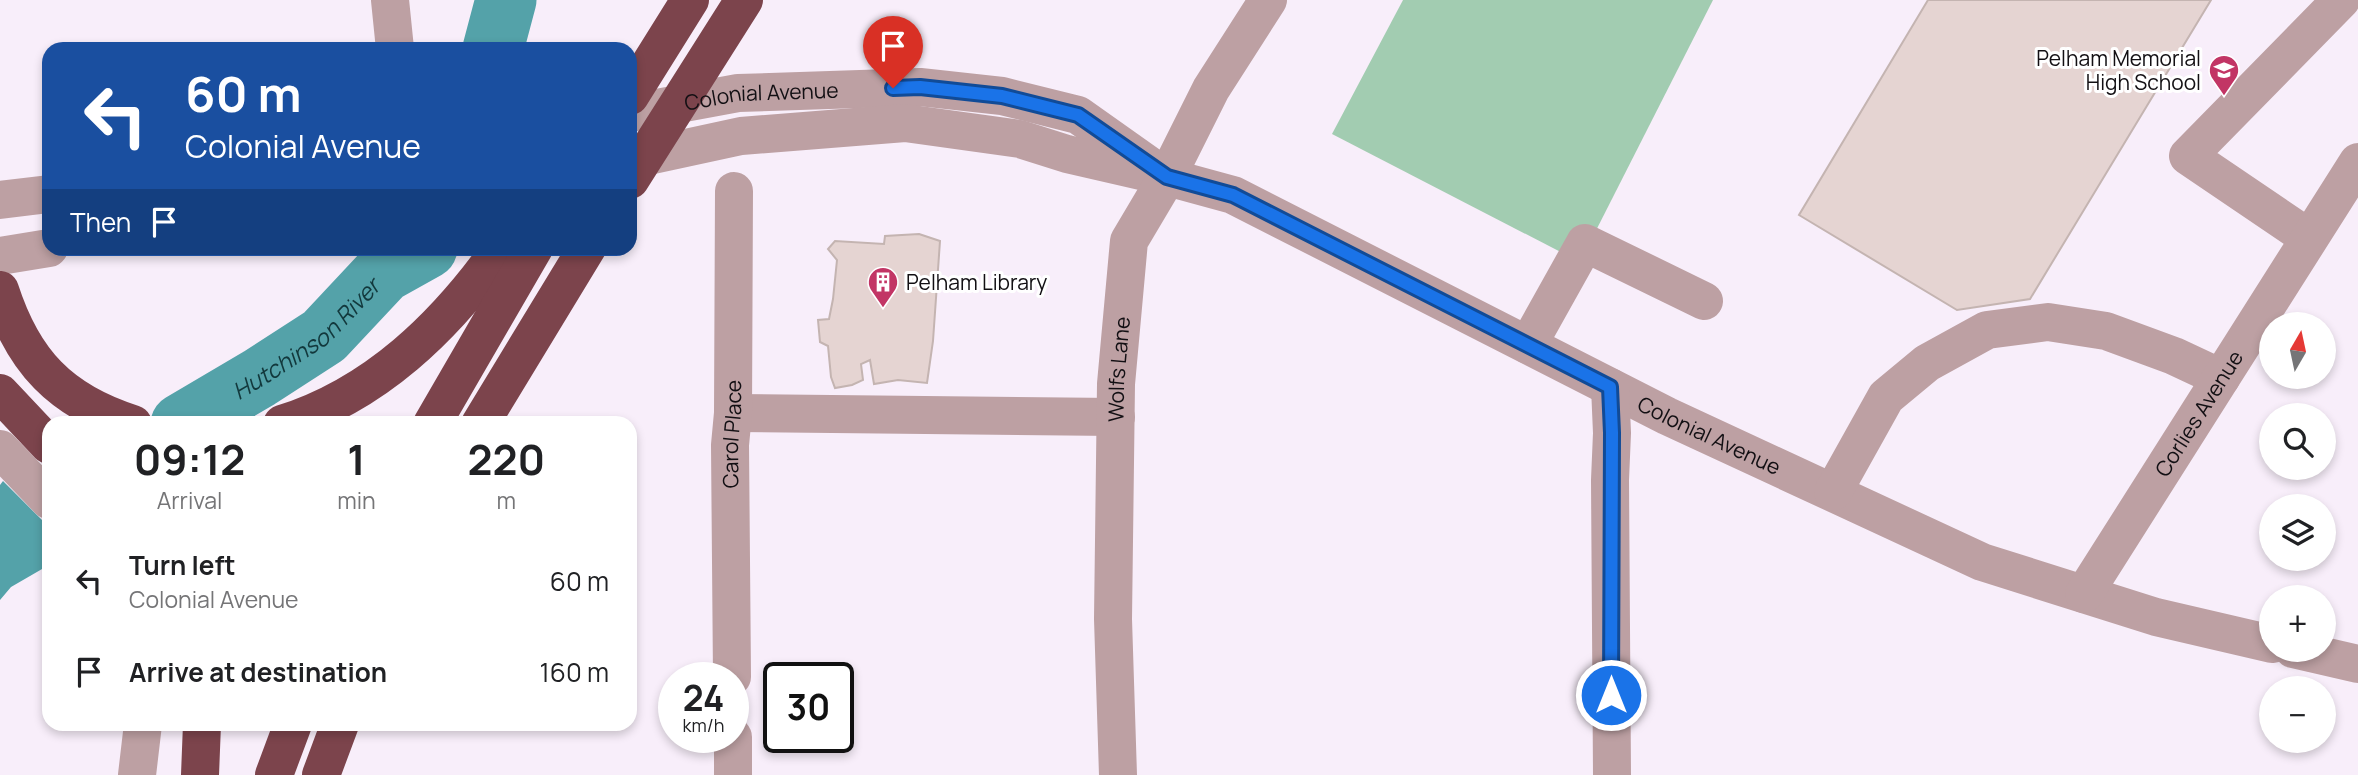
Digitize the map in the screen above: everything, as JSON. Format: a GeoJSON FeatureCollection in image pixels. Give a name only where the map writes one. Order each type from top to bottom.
{"type":"FeatureCollection","features":[{"type":"Feature","properties":{"kind":"highway"},"geometry":{"type":"LineString","coordinates":[[637,56],[689,0]]}},
{"type":"Feature","properties":{"kind":"highway"},"geometry":{"type":"LineString","coordinates":[[637,85],[689,0]]}},
{"type":"Feature","properties":{"kind":"highway"},"geometry":{"type":"LineString","coordinates":[[637,169],[736,13]]}},
{"type":"Feature","properties":{"kind":"highway"},"geometry":{"type":"LineString","coordinates":[[301,416],[342,399],[389,369],[516,256]]}},
{"type":"Feature","properties":{"kind":"highway"},"geometry":{"type":"LineString","coordinates":[[436,416],[518,256]]}},
{"type":"Feature","properties":{"kind":"highway"},"geometry":{"type":"LineString","coordinates":[[485,416],[577,264]]}},
{"type":"Feature","properties":{"kind":"highway"},"geometry":{"type":"LineString","coordinates":[[0,290],[20,339],[47,376],[89,404],[115,416]]}},
{"type":"Feature","properties":{"kind":"highway"},"geometry":{"type":"LineString","coordinates":[[4,397],[42,438]]}},
{"type":"Feature","properties":{"kind":"highway"},"geometry":{"type":"LineString","coordinates":[[200,775],[202,731]]}},
{"type":"Feature","properties":{"kind":"highway"},"geometry":{"type":"LineString","coordinates":[[274,775],[290,731]]}},
{"type":"Feature","properties":{"kind":"highway"},"geometry":{"type":"LineString","coordinates":[[321,775],[337,731]]}},
{"type":"Feature","properties":{"kind":"street"},"geometry":{"type":"LineString","coordinates":[[390,0],[394,42]]}},
{"type":"Feature","properties":{"kind":"street","name":"Wolfs Lane"},"geometry":{"type":"LineString","coordinates":[[1118,775],[1113,619],[1115,417],[1129,241],[1167,177],[1211,89],[1268,0]]}},
{"type":"Feature","properties":{"kind":"street"},"geometry":{"type":"LineString","coordinates":[[2309,238],[2188,156],[2341,0]]}},
{"type":"Feature","properties":{"kind":"street","name":"Colonial Avenue"},"geometry":{"type":"LineString","coordinates":[[637,112],[738,93],[920,87],[1002,96],[1078,115],[1167,177]]}},
{"type":"Feature","properties":{"kind":"street","name":"Colonial Avenue"},"geometry":{"type":"LineString","coordinates":[[637,158],[741,136],[905,123],[1020,139],[1067,154],[1233,195],[1667,416],[1982,562],[2156,617],[2259,642]]}},
{"type":"Feature","properties":{"kind":"street","name":"Corlies Avenue"},"geometry":{"type":"LineString","coordinates":[[2084,594],[2358,162]]}},
{"type":"Feature","properties":{"kind":"street","name":"Carol Place"},"geometry":{"type":"LineString","coordinates":[[732,662],[730,445],[733,413],[734,191]]}},
{"type":"Feature","properties":{"kind":"street"},"geometry":{"type":"LineString","coordinates":[[0,200],[42,195]]}},
{"type":"Feature","properties":{"kind":"street"},"geometry":{"type":"LineString","coordinates":[[1528,345],[1585,243],[1704,301]]}},
{"type":"Feature","properties":{"kind":"street"},"geometry":{"type":"LineString","coordinates":[[0,256],[42,249]]}},
{"type":"Feature","properties":{"kind":"street"},"geometry":{"type":"LineString","coordinates":[[1833,492],[1886,397],[1927,363],[1987,330],[2048,321],[2106,331],[2174,356],[2221,378]]}},
{"type":"Feature","properties":{"kind":"street"},"geometry":{"type":"LineString","coordinates":[[1610,387],[1612,775]]}},
{"type":"Feature","properties":{"kind":"street"},"geometry":{"type":"LineString","coordinates":[[733,413],[1115,417]]}},
{"type":"Feature","properties":{"kind":"street"},"geometry":{"type":"LineString","coordinates":[[0,449],[42,493]]}},
{"type":"Feature","properties":{"kind":"street"},"geometry":{"type":"LineString","coordinates":[[2336,659],[2358,664]]}},
{"type":"Feature","properties":{"kind":"street"},"geometry":{"type":"LineString","coordinates":[[137,775],[143,731]]}},
{"type":"Feature","properties":{"kind":"street"},"geometry":{"type":"LineString","coordinates":[[733,753],[733,775]]}},
{"type":"Feature","properties":{"kind":"green space"},"geometry":{"type":"Polygon","coordinates":[[[1403,0],[1713,0],[1580,262],[1332,134],[1403,0]]]}},
{"type":"Feature","properties":{"kind":"water"},"geometry":{"type":"Polygon","coordinates":[[[3,481],[42,520],[42,569],[11,587],[0,600],[0,485],[3,481]]]}},
{"type":"Feature","properties":{"kind":"building","name":"Pelham Memorial High School"},"geometry":{"type":"Polygon","coordinates":[[[1928,0],[2211,0],[2030,299],[1957,310],[1799,215],[1928,0]]]}},
{"type":"Feature","properties":{"kind":"building","name":"Pelham Library"},"geometry":{"type":"Polygon","coordinates":[[[919,234],[940,241],[933,341],[927,383],[898,380],[874,384],[870,360],[861,364],[863,380],[835,388],[831,377],[828,346],[820,342],[818,320],[829,319],[833,299],[837,260],[828,249],[835,241],[884,244],[885,236],[919,234]]]}},
{"type":"Feature","properties":{"kind":"waterway","name":"Hutchinson River"},"geometry":{"type":"LineString","coordinates":[[495,42],[506,0]]}},
{"type":"Feature","properties":{"kind":"waterway","name":"Hutchinson River"},"geometry":{"type":"LineString","coordinates":[[195,416],[324,336],[384,272],[413,256]]}},
{"type":"Feature","properties":{"kind":"place","name":"Pelham Memorial High School"},"geometry":{"type":"Point","coordinates":[2224,97]}},
{"type":"Feature","properties":{"kind":"place","name":"Pelham Library"},"geometry":{"type":"Point","coordinates":[883,309]}},
{"type":"Feature","properties":{"kind":"route"},"geometry":{"type":"LineString","coordinates":[[893,88],[920,87],[1002,96],[1078,115],[1167,177],[1233,195],[1610,387],[1611,695]]}}]}
